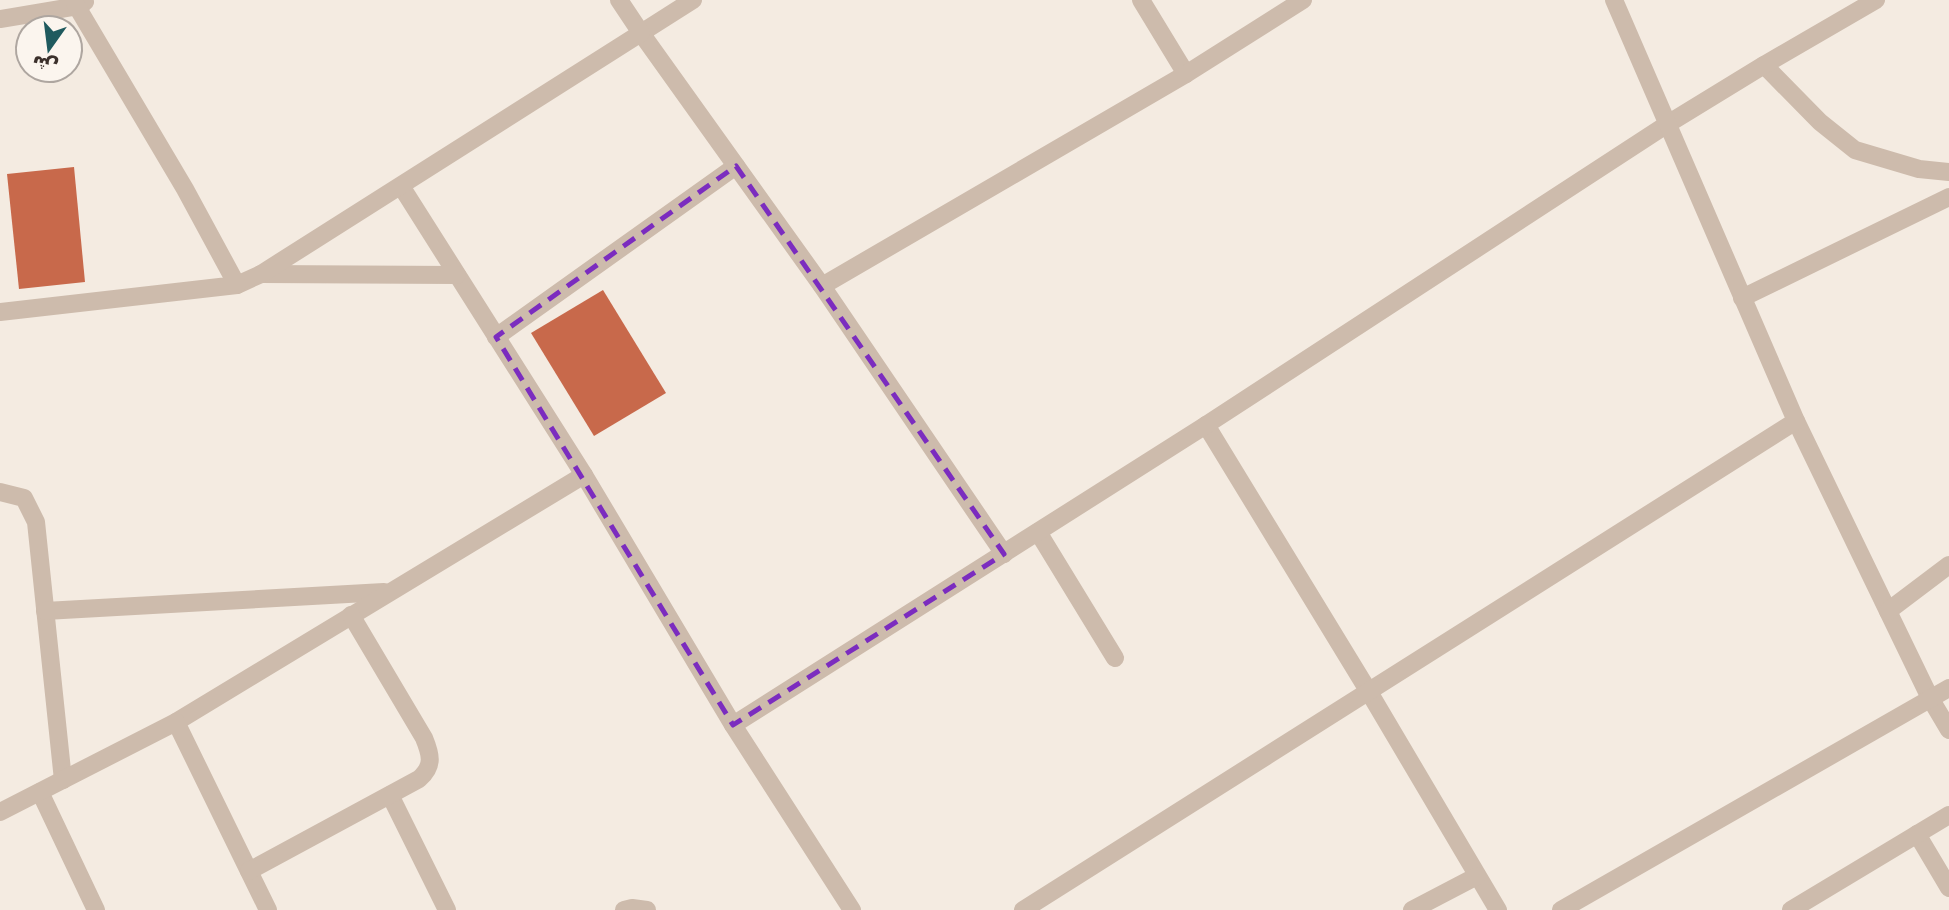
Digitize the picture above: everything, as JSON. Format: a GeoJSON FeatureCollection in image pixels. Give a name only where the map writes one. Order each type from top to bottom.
{"type":"FeatureCollection","features":[{"type":"Feature","properties":{"kind":"street"},"geometry":{"type":"LineString","coordinates":[[619,0],[822,286],[1004,554]]}},
{"type":"Feature","properties":{"kind":"street"},"geometry":{"type":"LineString","coordinates":[[0,312],[237,285],[261,274],[693,0]]}},
{"type":"Feature","properties":{"kind":"street"},"geometry":{"type":"LineString","coordinates":[[1141,0],[1186,74]]}},
{"type":"Feature","properties":{"kind":"street"},"geometry":{"type":"LineString","coordinates":[[822,286],[1186,74],[1303,0]]}},
{"type":"Feature","properties":{"kind":"street"},"geometry":{"type":"LineString","coordinates":[[1614,0],[1666,125],[1797,421],[1930,698],[1949,730]]}},
{"type":"Feature","properties":{"kind":"street"},"geometry":{"type":"LineString","coordinates":[[733,724],[1206,425],[1666,125],[1876,0]]}},
{"type":"Feature","properties":{"kind":"street"},"geometry":{"type":"LineString","coordinates":[[0,19],[80,2],[237,285]]}},
{"type":"Feature","properties":{"kind":"street"},"geometry":{"type":"LineString","coordinates":[[1764,65],[1820,122],[1855,150],[1919,169],[1949,172]]}},
{"type":"Feature","properties":{"kind":"street"},"geometry":{"type":"LineString","coordinates":[[496,337],[736,166]]}},
{"type":"Feature","properties":{"kind":"street"},"geometry":{"type":"LineString","coordinates":[[401,186],[584,475],[733,724],[852,910]]}},
{"type":"Feature","properties":{"kind":"street"},"geometry":{"type":"LineString","coordinates":[[1742,298],[1949,197]]}},
{"type":"Feature","properties":{"kind":"street"},"geometry":{"type":"LineString","coordinates":[[261,274],[457,275]]}},
{"type":"Feature","properties":{"kind":"street"},"geometry":{"type":"LineString","coordinates":[[1023,910],[1797,421]]}},
{"type":"Feature","properties":{"kind":"street"},"geometry":{"type":"LineString","coordinates":[[1206,425],[1498,910]]}},
{"type":"Feature","properties":{"kind":"street"},"geometry":{"type":"LineString","coordinates":[[0,812],[176,722],[584,475]]}},
{"type":"Feature","properties":{"kind":"street"},"geometry":{"type":"LineString","coordinates":[[0,492],[24,498],[36,522],[63,780]]}},
{"type":"Feature","properties":{"kind":"street"},"geometry":{"type":"LineString","coordinates":[[1038,532],[1115,658]]}},
{"type":"Feature","properties":{"kind":"street"},"geometry":{"type":"LineString","coordinates":[[1888,611],[1949,565]]}},
{"type":"Feature","properties":{"kind":"street"},"geometry":{"type":"LineString","coordinates":[[45,611],[388,592]]}},
{"type":"Feature","properties":{"kind":"street"},"geometry":{"type":"LineString","coordinates":[[249,871],[419,779],[428,771],[430,751],[424,738],[351,615]]}},
{"type":"Feature","properties":{"kind":"street"},"geometry":{"type":"LineString","coordinates":[[1561,910],[1949,688]]}},
{"type":"Feature","properties":{"kind":"street"},"geometry":{"type":"LineString","coordinates":[[176,722],[268,910]]}},
{"type":"Feature","properties":{"kind":"street"},"geometry":{"type":"LineString","coordinates":[[40,792],[96,910]]}},
{"type":"Feature","properties":{"kind":"street"},"geometry":{"type":"LineString","coordinates":[[390,794],[447,910]]}},
{"type":"Feature","properties":{"kind":"street"},"geometry":{"type":"LineString","coordinates":[[1791,910],[1949,815]]}},
{"type":"Feature","properties":{"kind":"street"},"geometry":{"type":"LineString","coordinates":[[1917,834],[1949,888]]}},
{"type":"Feature","properties":{"kind":"street"},"geometry":{"type":"LineString","coordinates":[[1412,910],[1477,876]]}},
{"type":"Feature","properties":{"kind":"street"},"geometry":{"type":"LineString","coordinates":[[624,910],[647,910]]}},
{"type":"Feature","properties":{"kind":"highlighted area"},"geometry":{"type":"Polygon","coordinates":[[[736,166],[1004,554],[733,725],[496,337],[736,166]]]}},
{"type":"Feature","properties":{"kind":"building"},"geometry":{"type":"Polygon","coordinates":[[[74,167],[85,282],[19,289],[7,174],[74,167]]]}},
{"type":"Feature","properties":{"kind":"building"},"geometry":{"type":"Polygon","coordinates":[[[603,290],[666,393],[594,436],[531,333],[603,290]]]}}]}
